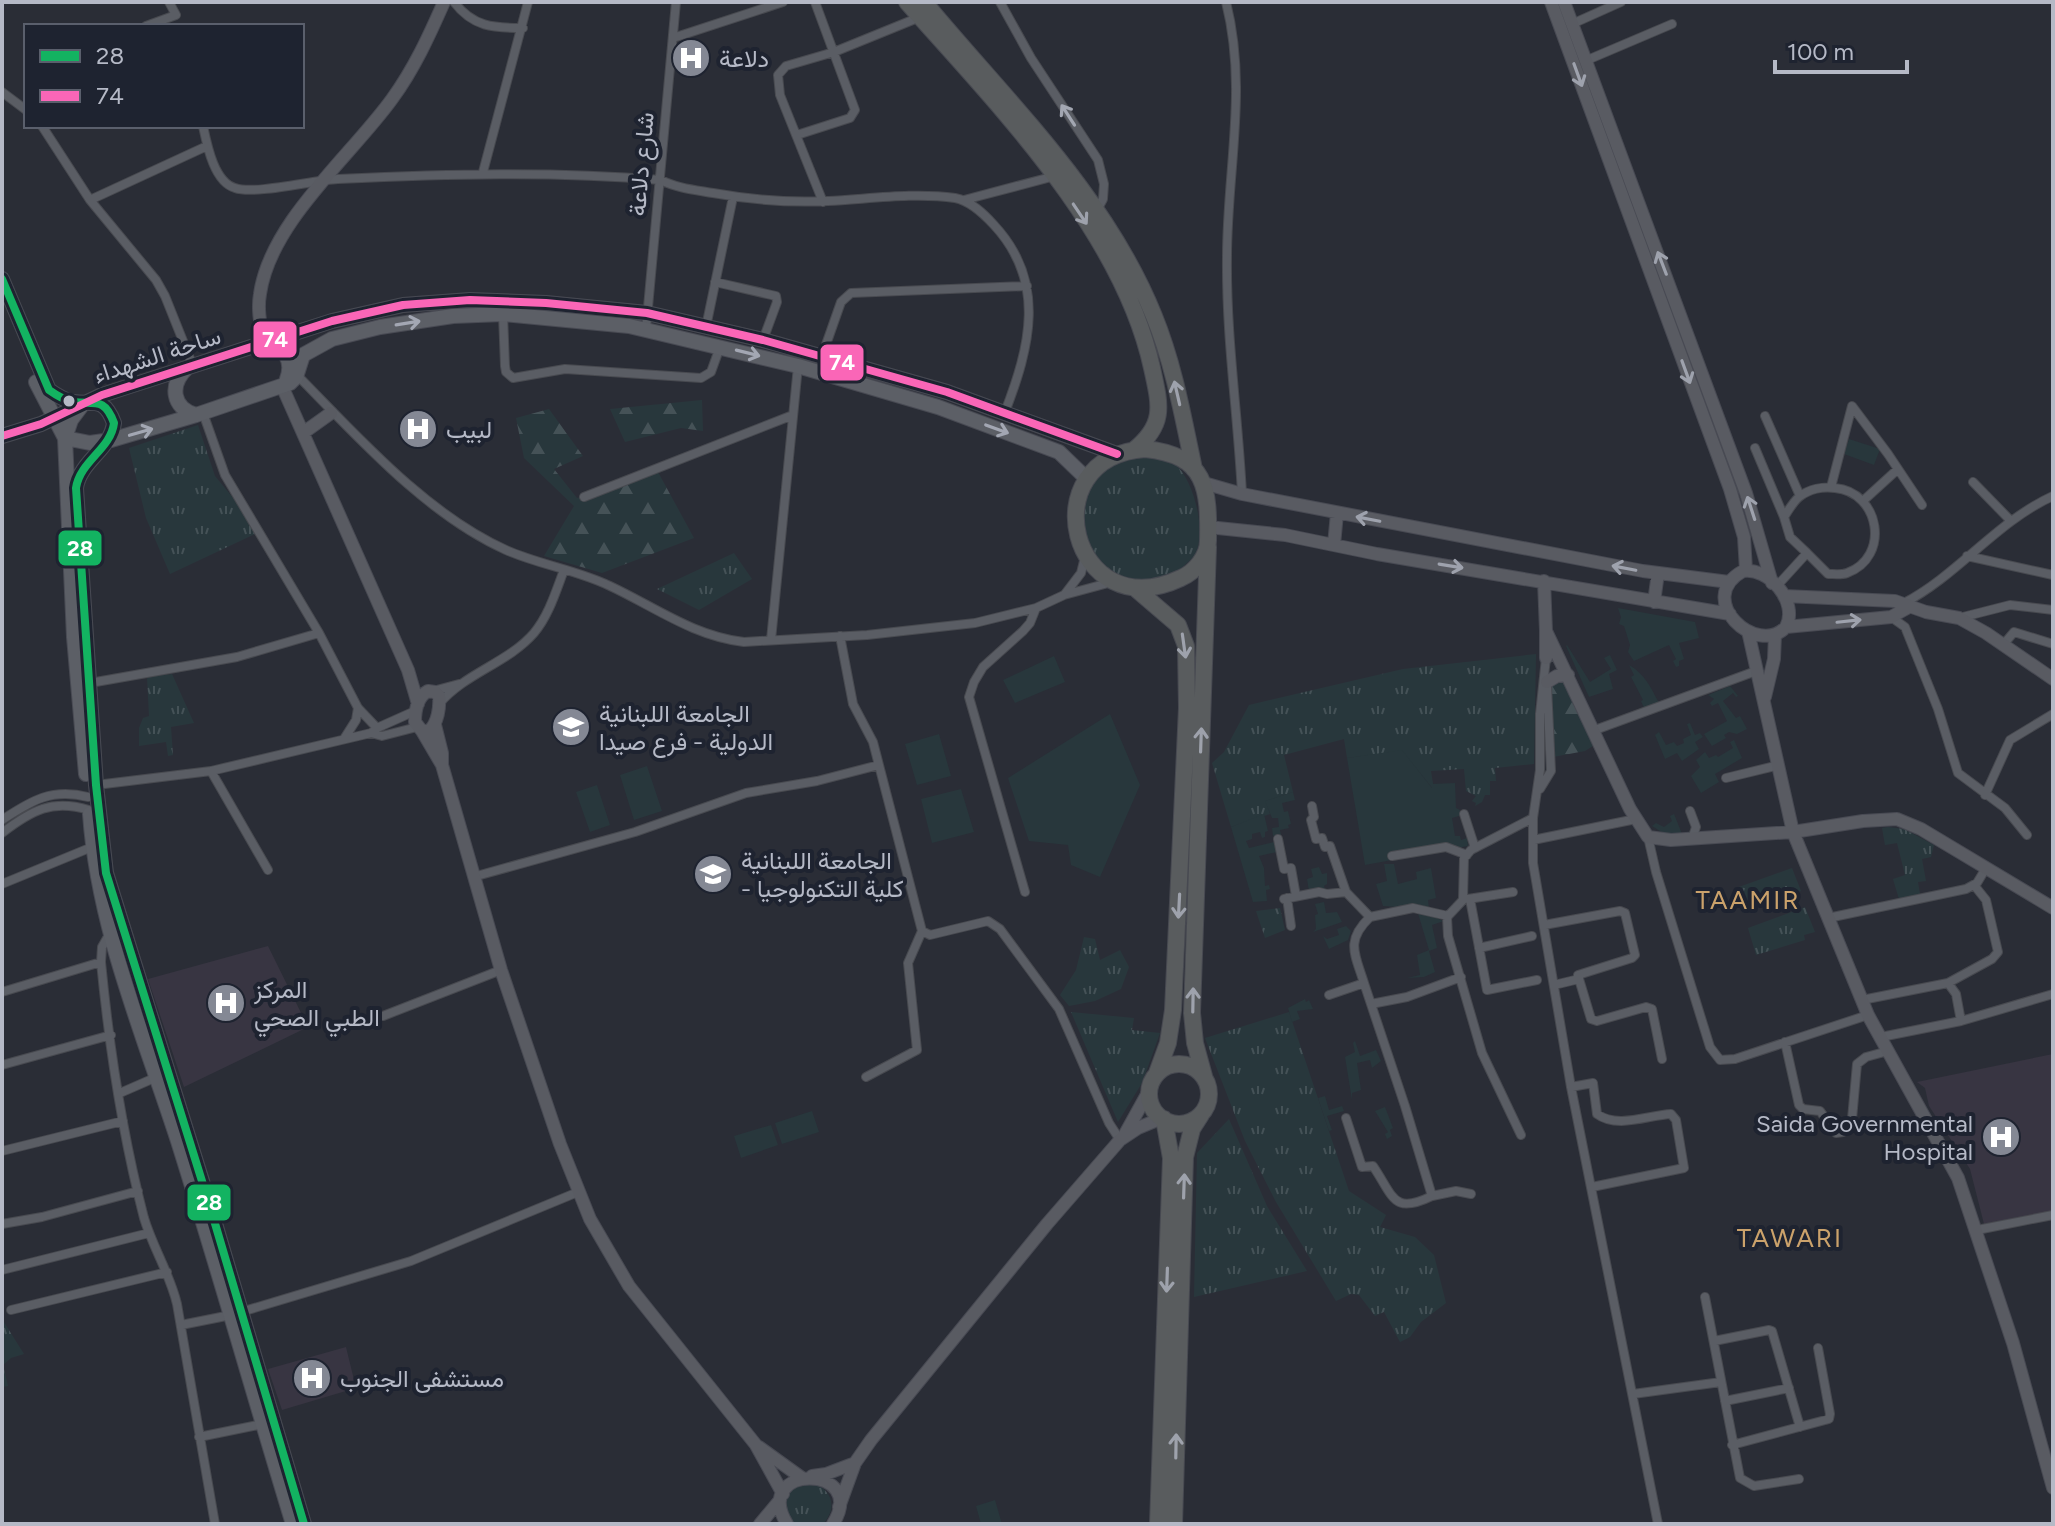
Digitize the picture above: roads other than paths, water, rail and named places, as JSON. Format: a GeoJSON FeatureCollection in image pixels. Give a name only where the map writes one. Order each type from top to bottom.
{"type":"FeatureCollection","features":[{"type":"Feature","properties":{"kind":"highway"},"geometry":{"type":"LineString","coordinates":[[907,2],[922,10],[991,77],[1097,210],[1125,257],[1154,316],[1171,366],[1199,476],[1208,527],[1192,1013],[1195,1043],[1209,1096],[1192,1129],[1185,1157],[1174,1524]]}},
{"type":"Feature","properties":{"kind":"highway"},"geometry":{"type":"LineString","coordinates":[[922,10],[1055,176],[1130,296],[1148,349],[1159,418],[1150,436],[1134,450]]}},
{"type":"Feature","properties":{"kind":"highway"},"geometry":{"type":"LineString","coordinates":[[1159,418],[1169,427],[1180,426],[1184,421]]}},
{"type":"Feature","properties":{"kind":"highway"},"geometry":{"type":"LineString","coordinates":[[1199,476],[1170,454],[1158,450],[1117,454],[1095,469],[1087,479],[1078,497],[1074,517],[1077,538],[1085,557],[1102,575],[1136,589],[1178,625],[1186,646],[1187,708],[1174,996],[1168,1043],[1150,1089],[1153,1108],[1163,1118],[1182,1123],[1201,1115]]}},
{"type":"Feature","properties":{"kind":"highway"},"geometry":{"type":"LineString","coordinates":[[1136,589],[1167,585],[1185,576],[1200,563],[1208,547]]}},
{"type":"Feature","properties":{"kind":"highway"},"geometry":{"type":"LineString","coordinates":[[1157,1073],[1173,1064],[1182,1064],[1204,1076]]}},
{"type":"Feature","properties":{"kind":"highway"},"geometry":{"type":"LineString","coordinates":[[1158,1524],[1171,1158],[1163,1118]]}},
{"type":"Feature","properties":{"kind":"main road"},"geometry":{"type":"LineString","coordinates":[[2,279],[46,385],[69,401],[86,402]]}},
{"type":"Feature","properties":{"kind":"main road","name":"ساحة الشهداء"},"geometry":{"type":"LineString","coordinates":[[2,436],[54,426],[86,402],[332,321],[403,305],[470,300],[546,303],[647,313],[763,340],[916,383],[1117,454]]}},
{"type":"Feature","properties":{"kind":"main road"},"geometry":{"type":"LineString","coordinates":[[2,305],[54,426],[71,489],[90,683],[92,847],[115,930],[304,1524]]}},
{"type":"Feature","properties":{"kind":"main road"},"geometry":{"type":"LineString","coordinates":[[293,372],[303,355],[332,339],[380,327],[453,316],[503,314],[646,329],[798,366],[911,398],[1059,452],[1087,479]]}},
{"type":"Feature","properties":{"kind":"main road"},"geometry":{"type":"LineString","coordinates":[[54,426],[80,442],[106,441],[200,414],[293,381],[288,358],[281,348],[264,342]]}},
{"type":"Feature","properties":{"kind":"main road"},"geometry":{"type":"LineString","coordinates":[[190,367],[177,379],[175,393],[180,406],[200,414]]}},
{"type":"Feature","properties":{"kind":"main road"},"geometry":{"type":"LineString","coordinates":[[911,398],[916,383]]}},
{"type":"Feature","properties":{"kind":"main road","name":"ساحة الشهداء"},"geometry":{"type":"LineString","coordinates":[[86,402],[98,402],[110,413],[113,428],[106,441]]}},
{"type":"Feature","properties":{"kind":"main road"},"geometry":{"type":"LineString","coordinates":[[54,426],[71,420],[86,402]]}},
{"type":"Feature","properties":{"kind":"main road"},"geometry":{"type":"LineString","coordinates":[[106,441],[82,469],[71,489],[74,637],[91,797],[115,930]]}},
{"type":"Feature","properties":{"kind":"main road"},"geometry":{"type":"LineString","coordinates":[[236,1313],[263,1424],[293,1524]]}},
{"type":"Feature","properties":{"kind":"street"},"geometry":{"type":"LineString","coordinates":[[169,2],[178,24]]}},
{"type":"Feature","properties":{"kind":"street"},"geometry":{"type":"LineString","coordinates":[[264,342],[259,313],[260,294],[265,274],[288,228],[309,197],[405,80],[444,2]]}},
{"type":"Feature","properties":{"kind":"street"},"geometry":{"type":"LineString","coordinates":[[454,2],[477,24],[494,28],[523,28]]}},
{"type":"Feature","properties":{"kind":"street"},"geometry":{"type":"LineString","coordinates":[[483,172],[528,2]]}},
{"type":"Feature","properties":{"kind":"street","name":"شارع دلاعة"},"geometry":{"type":"LineString","coordinates":[[646,329],[676,2]]}},
{"type":"Feature","properties":{"kind":"street"},"geometry":{"type":"LineString","coordinates":[[673,38],[783,2]]}},
{"type":"Feature","properties":{"kind":"street"},"geometry":{"type":"LineString","coordinates":[[797,135],[850,118],[855,112],[815,2]]}},
{"type":"Feature","properties":{"kind":"street"},"geometry":{"type":"LineString","coordinates":[[1000,2],[1031,58],[1098,160],[1104,184],[1103,199],[1097,210]]}},
{"type":"Feature","properties":{"kind":"street"},"geometry":{"type":"LineString","coordinates":[[1226,2],[1236,59],[1237,119],[1228,230],[1227,330],[1242,494]]}},
{"type":"Feature","properties":{"kind":"street"},"geometry":{"type":"LineString","coordinates":[[1551,2],[1671,287],[1777,588],[1790,615],[1786,627]]}},
{"type":"Feature","properties":{"kind":"street"},"geometry":{"type":"LineString","coordinates":[[1564,2],[1606,136],[1730,489],[1744,537],[1746,570]]}},
{"type":"Feature","properties":{"kind":"street"},"geometry":{"type":"LineString","coordinates":[[1572,24],[1621,2]]}},
{"type":"Feature","properties":{"kind":"street"},"geometry":{"type":"LineString","coordinates":[[823,202],[780,95],[778,75],[786,66],[834,52],[922,10]]}},
{"type":"Feature","properties":{"kind":"street"},"geometry":{"type":"LineString","coordinates":[[151,24],[176,15]]}},
{"type":"Feature","properties":{"kind":"street"},"geometry":{"type":"LineString","coordinates":[[1585,61],[1672,24]]}},
{"type":"Feature","properties":{"kind":"street"},"geometry":{"type":"LineString","coordinates":[[2,92],[24,108]]}},
{"type":"Feature","properties":{"kind":"street"},"geometry":{"type":"LineString","coordinates":[[45,128],[90,200],[156,280],[165,296],[190,367]]}},
{"type":"Feature","properties":{"kind":"street"},"geometry":{"type":"LineString","coordinates":[[203,128],[207,146],[222,181],[234,188],[254,189],[326,179],[483,172],[661,180],[675,186],[733,197],[781,202],[937,197],[964,200],[1055,176]]}},
{"type":"Feature","properties":{"kind":"street"},"geometry":{"type":"LineString","coordinates":[[90,200],[207,146]]}},
{"type":"Feature","properties":{"kind":"street"},"geometry":{"type":"LineString","coordinates":[[706,327],[733,197]]}},
{"type":"Feature","properties":{"kind":"street"},"geometry":{"type":"LineString","coordinates":[[964,200],[993,224],[1013,249],[1020,260],[1027,286],[1029,306],[1024,352],[1005,412]]}},
{"type":"Feature","properties":{"kind":"street"},"geometry":{"type":"LineString","coordinates":[[715,282],[776,296],[777,302],[763,340]]}},
{"type":"Feature","properties":{"kind":"street"},"geometry":{"type":"LineString","coordinates":[[822,356],[841,302],[851,293],[1027,286]]}},
{"type":"Feature","properties":{"kind":"street"},"geometry":{"type":"LineString","coordinates":[[503,314],[505,366],[506,372],[513,378],[565,369],[701,378],[711,372],[720,346]]}},
{"type":"Feature","properties":{"kind":"street"},"geometry":{"type":"LineString","coordinates":[[771,640],[798,366]]}},
{"type":"Feature","properties":{"kind":"street"},"geometry":{"type":"LineString","coordinates":[[293,372],[331,413],[457,524],[506,551],[610,586],[676,622],[710,635],[744,642],[962,625],[1036,608],[1064,595],[1113,581]]}},
{"type":"Feature","properties":{"kind":"street"},"geometry":{"type":"LineString","coordinates":[[282,386],[408,670],[420,729],[442,765]]}},
{"type":"Feature","properties":{"kind":"street"},"geometry":{"type":"LineString","coordinates":[[1831,487],[1852,406],[1922,505]]}},
{"type":"Feature","properties":{"kind":"street"},"geometry":{"type":"LineString","coordinates":[[303,433],[331,413]]}},
{"type":"Feature","properties":{"kind":"street"},"geometry":{"type":"LineString","coordinates":[[200,414],[225,475],[319,633],[358,708],[374,730],[382,736],[420,729],[429,731],[435,725]]}},
{"type":"Feature","properties":{"kind":"street"},"geometry":{"type":"LineString","coordinates":[[584,497],[793,415]]}},
{"type":"Feature","properties":{"kind":"street"},"geometry":{"type":"LineString","coordinates":[[1765,416],[1800,496]]}},
{"type":"Feature","properties":{"kind":"street"},"geometry":{"type":"LineString","coordinates":[[1755,448],[1790,537],[1828,574],[1846,574],[1866,560],[1876,531],[1867,503],[1850,489],[1823,486],[1800,496],[1784,517]]}},
{"type":"Feature","properties":{"kind":"street"},"geometry":{"type":"LineString","coordinates":[[1864,500],[1898,469]]}},
{"type":"Feature","properties":{"kind":"street"},"geometry":{"type":"LineString","coordinates":[[1199,476],[1242,494],[1658,573],[1729,582]]}},
{"type":"Feature","properties":{"kind":"street"},"geometry":{"type":"LineString","coordinates":[[1973,482],[2010,520]]}},
{"type":"Feature","properties":{"kind":"street"},"geometry":{"type":"LineString","coordinates":[[2053,496],[2010,520],[1928,589],[1906,605],[1891,617],[1786,627],[1775,635],[1762,637],[1748,631],[1730,614],[1723,593],[1739,572],[1758,570],[1777,588],[1906,605],[1959,618],[2053,679]]}},
{"type":"Feature","properties":{"kind":"street"},"geometry":{"type":"LineString","coordinates":[[1334,545],[1337,513]]}},
{"type":"Feature","properties":{"kind":"street"},"geometry":{"type":"LineString","coordinates":[[1208,527],[1285,535],[1730,614]]}},
{"type":"Feature","properties":{"kind":"street"},"geometry":{"type":"LineString","coordinates":[[1744,537],[1760,536]]}},
{"type":"Feature","properties":{"kind":"street"},"geometry":{"type":"LineString","coordinates":[[1777,588],[1807,553]]}},
{"type":"Feature","properties":{"kind":"street"},"geometry":{"type":"LineString","coordinates":[[1967,556],[2053,575]]}},
{"type":"Feature","properties":{"kind":"street"},"geometry":{"type":"LineString","coordinates":[[1064,595],[1081,573],[1085,557]]}},
{"type":"Feature","properties":{"kind":"street"},"geometry":{"type":"LineString","coordinates":[[439,705],[459,684],[520,646],[535,632],[564,570]]}},
{"type":"Feature","properties":{"kind":"street"},"geometry":{"type":"LineString","coordinates":[[1654,602],[1658,573]]}},
{"type":"Feature","properties":{"kind":"street"},"geometry":{"type":"LineString","coordinates":[[1539,791],[1551,771],[1544,581]]}},
{"type":"Feature","properties":{"kind":"street"},"geometry":{"type":"LineString","coordinates":[[1959,618],[2010,605],[2053,610]]}},
{"type":"Feature","properties":{"kind":"street"},"geometry":{"type":"LineString","coordinates":[[1025,892],[969,697],[983,667],[1023,631],[1036,608]]}},
{"type":"Feature","properties":{"kind":"street"},"geometry":{"type":"LineString","coordinates":[[1891,617],[1905,627],[1938,709],[1958,773],[2005,808],[2027,835]]}},
{"type":"Feature","properties":{"kind":"street"},"geometry":{"type":"LineString","coordinates":[[1546,631],[1636,819],[1648,837],[1713,1055],[1727,1061],[1868,1015]]}},
{"type":"Feature","properties":{"kind":"street"},"geometry":{"type":"LineString","coordinates":[[1748,631],[1793,832],[1868,1015],[1958,1178],[2013,1343],[2053,1488]]}},
{"type":"Feature","properties":{"kind":"street"},"geometry":{"type":"LineString","coordinates":[[2003,645],[2014,632],[2053,644]]}},
{"type":"Feature","properties":{"kind":"street"},"geometry":{"type":"LineString","coordinates":[[90,683],[237,657],[319,633]]}},
{"type":"Feature","properties":{"kind":"street"},"geometry":{"type":"LineString","coordinates":[[1764,700],[1774,659],[1775,635]]}},
{"type":"Feature","properties":{"kind":"street"},"geometry":{"type":"LineString","coordinates":[[840,636],[853,704],[873,742],[922,931],[908,963],[917,1050],[866,1077]]}},
{"type":"Feature","properties":{"kind":"street"},"geometry":{"type":"LineString","coordinates":[[1546,658],[1540,714],[1539,791],[1533,818],[1533,863],[1571,1087],[1658,1524]]}},
{"type":"Feature","properties":{"kind":"street"},"geometry":{"type":"LineString","coordinates":[[408,670],[439,696],[435,725],[442,765],[473,877],[501,970],[578,1192],[609,1256],[629,1286],[756,1445],[782,1496],[781,1510],[787,1524]]}},
{"type":"Feature","properties":{"kind":"street"},"geometry":{"type":"LineString","coordinates":[[1595,730],[1756,671]]}},
{"type":"Feature","properties":{"kind":"street"},"geometry":{"type":"LineString","coordinates":[[1547,682],[1557,676],[1568,675]]}},
{"type":"Feature","properties":{"kind":"street"},"geometry":{"type":"LineString","coordinates":[[2,833],[52,805],[211,771],[374,730],[417,707],[421,696],[459,684]]}},
{"type":"Feature","properties":{"kind":"street"},"geometry":{"type":"LineString","coordinates":[[344,739],[356,720],[358,708]]}},
{"type":"Feature","properties":{"kind":"street"},"geometry":{"type":"LineString","coordinates":[[1985,795],[2010,740],[2053,714]]}},
{"type":"Feature","properties":{"kind":"street"},"geometry":{"type":"LineString","coordinates":[[473,877],[635,832],[746,793],[817,781],[879,765]]}},
{"type":"Feature","properties":{"kind":"street"},"geometry":{"type":"LineString","coordinates":[[1726,778],[1779,765]]}},
{"type":"Feature","properties":{"kind":"street"},"geometry":{"type":"LineString","coordinates":[[211,771],[268,870]]}},
{"type":"Feature","properties":{"kind":"street"},"geometry":{"type":"LineString","coordinates":[[2,820],[52,794],[91,797]]}},
{"type":"Feature","properties":{"kind":"street"},"geometry":{"type":"LineString","coordinates":[[1312,806],[1314,817],[1311,820],[1316,839],[1322,838],[1325,847],[1330,846],[1346,892],[1370,917]]}},
{"type":"Feature","properties":{"kind":"street"},"geometry":{"type":"LineString","coordinates":[[1690,811],[1696,827],[1692,839]]}},
{"type":"Feature","properties":{"kind":"street"},"geometry":{"type":"LineString","coordinates":[[1464,814],[1475,848]]}},
{"type":"Feature","properties":{"kind":"street"},"geometry":{"type":"LineString","coordinates":[[1533,818],[1475,848],[1467,855],[1463,870],[1487,990],[1537,980]]}},
{"type":"Feature","properties":{"kind":"street"},"geometry":{"type":"LineString","coordinates":[[1533,840],[1636,819]]}},
{"type":"Feature","properties":{"kind":"street"},"geometry":{"type":"LineString","coordinates":[[1648,837],[1671,840],[1793,832],[1897,819],[1910,823],[2051,904]]}},
{"type":"Feature","properties":{"kind":"street"},"geometry":{"type":"LineString","coordinates":[[1278,839],[1284,869],[1291,868],[1291,926]]}},
{"type":"Feature","properties":{"kind":"street"},"geometry":{"type":"LineString","coordinates":[[2,884],[92,847]]}},
{"type":"Feature","properties":{"kind":"street"},"geometry":{"type":"LineString","coordinates":[[1392,856],[1446,847],[1467,855]]}},
{"type":"Feature","properties":{"kind":"street"},"geometry":{"type":"LineString","coordinates":[[1828,918],[1952,893],[1974,885],[1986,868]]}},
{"type":"Feature","properties":{"kind":"street"},"geometry":{"type":"LineString","coordinates":[[1862,1000],[1948,983],[1992,959],[1998,952],[1986,900],[1974,885]]}},
{"type":"Feature","properties":{"kind":"street"},"geometry":{"type":"LineString","coordinates":[[1289,898],[1319,892],[1346,892]]}},
{"type":"Feature","properties":{"kind":"street"},"geometry":{"type":"LineString","coordinates":[[1513,892],[1467,900],[1448,916],[1448,936],[1482,1053],[1521,1135]]}},
{"type":"Feature","properties":{"kind":"street"},"geometry":{"type":"LineString","coordinates":[[1432,1196],[1354,952],[1356,930],[1370,917],[1413,908],[1448,916]]}},
{"type":"Feature","properties":{"kind":"street"},"geometry":{"type":"LineString","coordinates":[[1544,925],[1620,911],[1625,913],[1635,955],[1578,975],[1579,979],[1591,1019],[1597,1021],[1646,1007],[1652,1009],[1662,1059]]}},
{"type":"Feature","properties":{"kind":"street"},"geometry":{"type":"LineString","coordinates":[[922,931],[930,935],[988,921],[1000,929],[1059,1009],[1109,1123],[1122,1138]]}},
{"type":"Feature","properties":{"kind":"street"},"geometry":{"type":"LineString","coordinates":[[115,930],[102,947],[101,962],[123,1121],[149,1233],[174,1290],[215,1524]]}},
{"type":"Feature","properties":{"kind":"street"},"geometry":{"type":"LineString","coordinates":[[1479,948],[1532,936]]}},
{"type":"Feature","properties":{"kind":"street"},"geometry":{"type":"LineString","coordinates":[[2,992],[101,962]]}},
{"type":"Feature","properties":{"kind":"street"},"geometry":{"type":"LineString","coordinates":[[383,1016],[501,970]]}},
{"type":"Feature","properties":{"kind":"street"},"geometry":{"type":"LineString","coordinates":[[1371,1004],[1407,997],[1461,977]]}},
{"type":"Feature","properties":{"kind":"street"},"geometry":{"type":"LineString","coordinates":[[1554,985],[1579,979]]}},
{"type":"Feature","properties":{"kind":"street"},"geometry":{"type":"LineString","coordinates":[[1329,995],[1364,983]]}},
{"type":"Feature","properties":{"kind":"street"},"geometry":{"type":"LineString","coordinates":[[1948,983],[1956,994],[1961,1021]]}},
{"type":"Feature","properties":{"kind":"street"},"geometry":{"type":"LineString","coordinates":[[1881,1037],[1961,1021],[2053,994]]}},
{"type":"Feature","properties":{"kind":"street"},"geometry":{"type":"LineString","coordinates":[[2,1065],[111,1035]]}},
{"type":"Feature","properties":{"kind":"street"},"geometry":{"type":"LineString","coordinates":[[1785,1042],[1799,1105],[1803,1109],[1820,1111],[1836,1133],[1843,1132],[1852,1119],[1857,1064],[1866,1057],[1888,1051]]}},
{"type":"Feature","properties":{"kind":"street"},"geometry":{"type":"LineString","coordinates":[[120,1093],[162,1075]]}},
{"type":"Feature","properties":{"kind":"street"},"geometry":{"type":"LineString","coordinates":[[1571,1087],[1593,1083],[1597,1114],[1604,1119],[1616,1121],[1671,1114],[1676,1120],[1684,1168],[1592,1187]]}},
{"type":"Feature","properties":{"kind":"street"},"geometry":{"type":"LineString","coordinates":[[839,1517],[855,1463],[1047,1224],[1122,1138],[1150,1089]]}},
{"type":"Feature","properties":{"kind":"street"},"geometry":{"type":"LineString","coordinates":[[1122,1138],[1163,1118]]}},
{"type":"Feature","properties":{"kind":"street"},"geometry":{"type":"LineString","coordinates":[[1346,1118],[1362,1167],[1373,1166],[1397,1202],[1405,1206],[1456,1191],[1471,1194]]}},
{"type":"Feature","properties":{"kind":"street"},"geometry":{"type":"LineString","coordinates":[[2,1151],[123,1121]]}},
{"type":"Feature","properties":{"kind":"street"},"geometry":{"type":"LineString","coordinates":[[2,1224],[42,1217],[138,1191]]}},
{"type":"Feature","properties":{"kind":"street"},"geometry":{"type":"LineString","coordinates":[[181,1325],[236,1313],[433,1253],[578,1192]]}},
{"type":"Feature","properties":{"kind":"street"},"geometry":{"type":"LineString","coordinates":[[1977,1230],[2053,1215]]}},
{"type":"Feature","properties":{"kind":"street"},"geometry":{"type":"LineString","coordinates":[[2,1270],[149,1233]]}},
{"type":"Feature","properties":{"kind":"street"},"geometry":{"type":"LineString","coordinates":[[11,1310],[167,1272]]}},
{"type":"Feature","properties":{"kind":"street"},"geometry":{"type":"LineString","coordinates":[[1705,1297],[1737,1471],[1744,1482],[1754,1486],[1799,1479]]}},
{"type":"Feature","properties":{"kind":"street"},"geometry":{"type":"LineString","coordinates":[[1714,1341],[1772,1331],[1800,1427]]}},
{"type":"Feature","properties":{"kind":"street"},"geometry":{"type":"LineString","coordinates":[[1732,1445],[1830,1417],[1818,1348]]}},
{"type":"Feature","properties":{"kind":"street"},"geometry":{"type":"LineString","coordinates":[[1633,1394],[1721,1382]]}},
{"type":"Feature","properties":{"kind":"street"},"geometry":{"type":"LineString","coordinates":[[1725,1401],[1789,1388]]}},
{"type":"Feature","properties":{"kind":"street"},"geometry":{"type":"LineString","coordinates":[[199,1437],[263,1424]]}},
{"type":"Feature","properties":{"kind":"street"},"geometry":{"type":"LineString","coordinates":[[756,1445],[805,1477],[820,1479],[831,1485],[837,1495],[839,1517]]}},
{"type":"Feature","properties":{"kind":"street"},"geometry":{"type":"LineString","coordinates":[[760,1524],[788,1487],[805,1477],[826,1474],[855,1463]]}},
{"type":"Feature","properties":{"kind":"place","name":"دلاعة"},"geometry":{"type":"Point","coordinates":[691,58]}},
{"type":"Feature","properties":{"kind":"place","name":"لبيب"},"geometry":{"type":"Point","coordinates":[418,429]}},
{"type":"Feature","properties":{"kind":"place","name":"الجامعة اللبنانية الدولية - فرع صيدا"},"geometry":{"type":"Point","coordinates":[571,727]}},
{"type":"Feature","properties":{"kind":"place","name":"الجامعة اللبنانية - كلية التكنولوجيا"},"geometry":{"type":"Point","coordinates":[713,874]}},
{"type":"Feature","properties":{"kind":"place","name":"المركز الطبي الصحي"},"geometry":{"type":"Point","coordinates":[226,1003]}},
{"type":"Feature","properties":{"kind":"place","name":"Saida Governmental Hospital"},"geometry":{"type":"Point","coordinates":[2001,1137]}},
{"type":"Feature","properties":{"kind":"place","name":"مستشفى الجنوب"},"geometry":{"type":"Point","coordinates":[312,1378]}},
{"type":"Feature","properties":{"kind":"district","name":"TAAMIR"},"geometry":{"type":"Point","coordinates":[1748,900]}},
{"type":"Feature","properties":{"kind":"district","name":"TAWARI"},"geometry":{"type":"Point","coordinates":[1790,1238]}}]}
